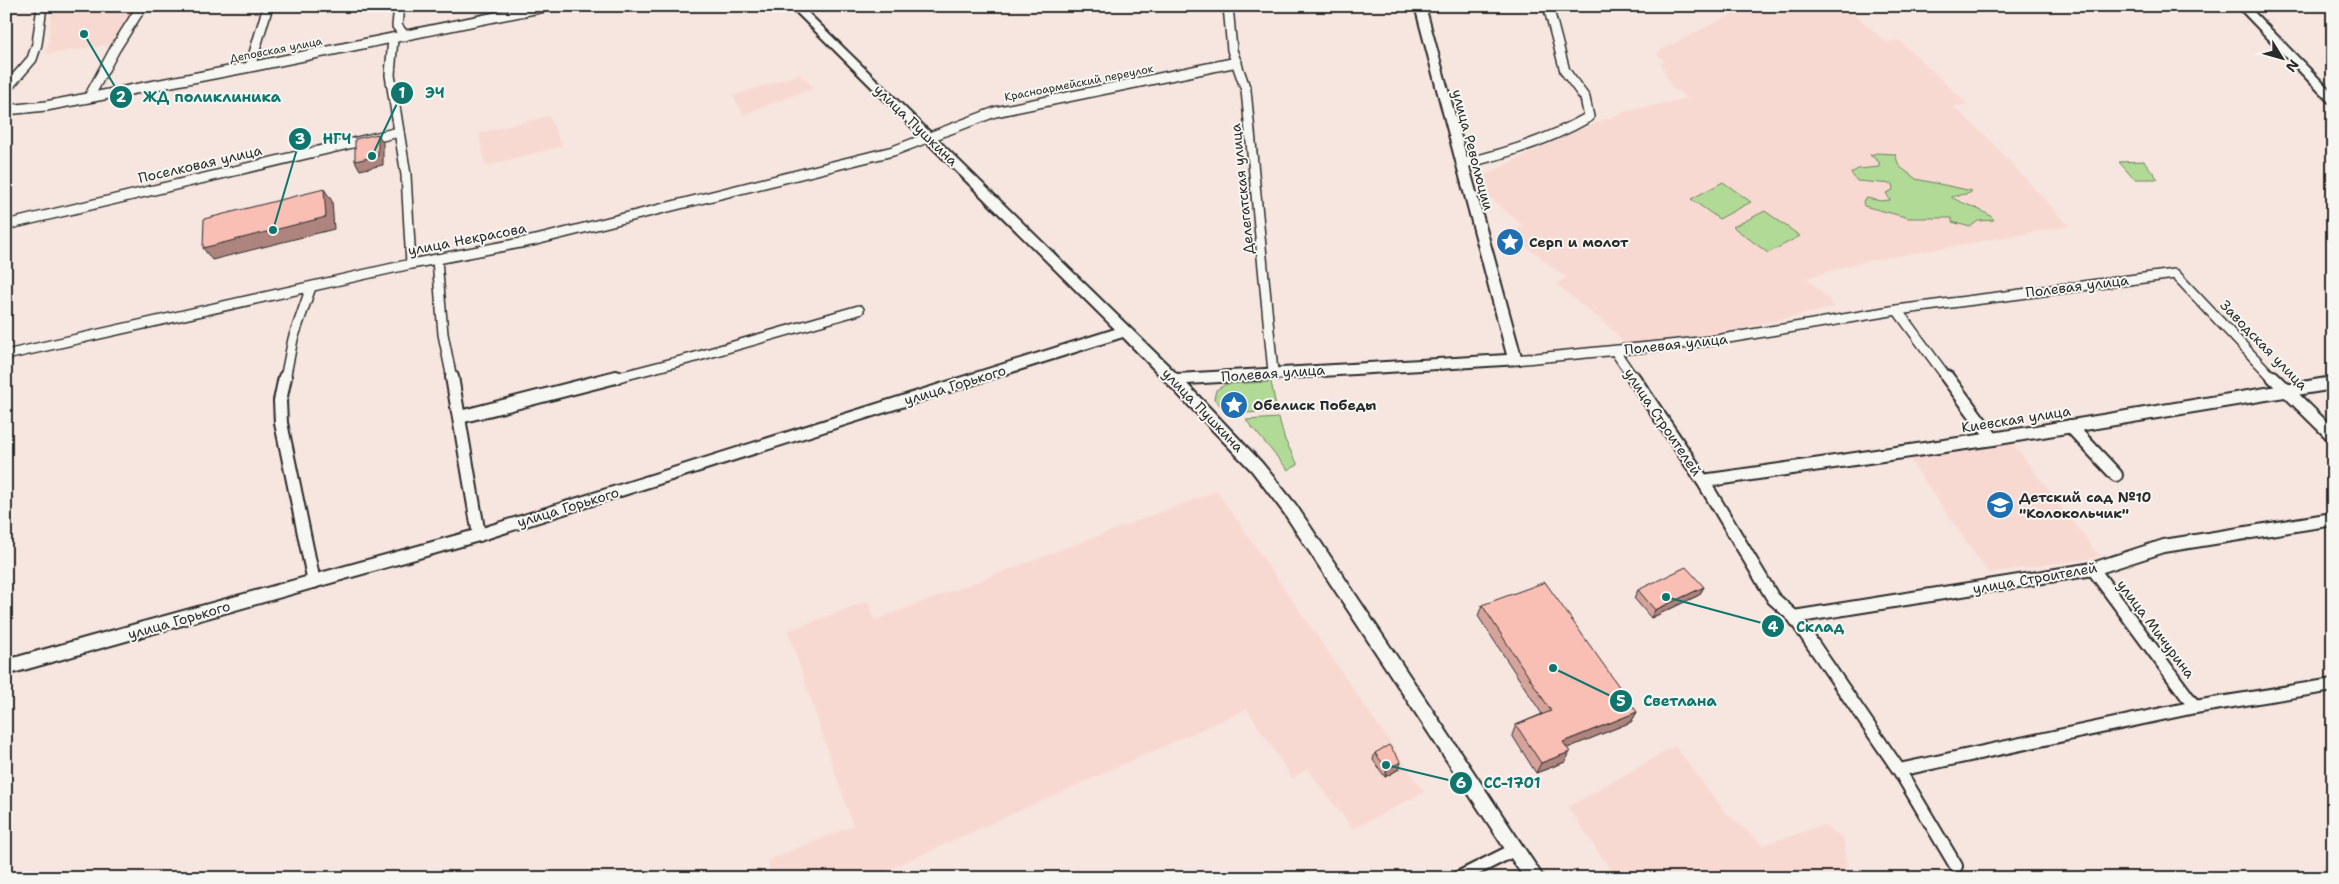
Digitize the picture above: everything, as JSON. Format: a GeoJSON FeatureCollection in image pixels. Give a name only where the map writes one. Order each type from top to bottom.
{"type":"FeatureCollection","features":[{"type":"Feature","properties":{"kind":"main road","name":"улица Пушкина"},"geometry":{"type":"LineString","coordinates":[[795,6],[1126,331],[1257,467],[1290,509],[1535,878]]}},
{"type":"Feature","properties":{"kind":"main road","name":"улица Революции"},"geometry":{"type":"LineString","coordinates":[[1420,6],[1515,360]]}},
{"type":"Feature","properties":{"kind":"main road"},"geometry":{"type":"LineString","coordinates":[[2242,6],[2333,100]]}},
{"type":"Feature","properties":{"kind":"main road","name":"улица Горького"},"geometry":{"type":"LineString","coordinates":[[6,668],[479,535],[1126,331]]}},
{"type":"Feature","properties":{"kind":"main road","name":"Полевая улица"},"geometry":{"type":"LineString","coordinates":[[1174,379],[1515,360]]}},
{"type":"Feature","properties":{"kind":"street"},"geometry":{"type":"LineString","coordinates":[[6,89],[29,64],[34,55],[42,6]]}},
{"type":"Feature","properties":{"kind":"street"},"geometry":{"type":"LineString","coordinates":[[89,97],[115,49],[142,6]]}},
{"type":"Feature","properties":{"kind":"street"},"geometry":{"type":"LineString","coordinates":[[250,67],[268,6]]}},
{"type":"Feature","properties":{"kind":"street"},"geometry":{"type":"LineString","coordinates":[[399,6],[397,26],[405,36]]}},
{"type":"Feature","properties":{"kind":"street","name":"Деповская улица"},"geometry":{"type":"LineString","coordinates":[[6,110],[28,109],[250,67],[549,6]]}},
{"type":"Feature","properties":{"kind":"street","name":"Делегатская улица"},"geometry":{"type":"LineString","coordinates":[[1228,6],[1229,36],[1237,62],[1244,76],[1246,90],[1273,372]]}},
{"type":"Feature","properties":{"kind":"street"},"geometry":{"type":"LineString","coordinates":[[1461,164],[1512,152],[1574,126],[1589,116],[1585,98],[1566,71],[1548,6]]}},
{"type":"Feature","properties":{"kind":"street"},"geometry":{"type":"LineString","coordinates":[[393,38],[390,75],[406,175],[411,264]]}},
{"type":"Feature","properties":{"kind":"street","name":"Красноармейский переулок"},"geometry":{"type":"LineString","coordinates":[[930,138],[958,125],[995,112],[1237,62]]}},
{"type":"Feature","properties":{"kind":"street","name":"Поселковая улица"},"geometry":{"type":"LineString","coordinates":[[6,225],[399,132]]}},
{"type":"Feature","properties":{"kind":"street","name":"улица Некрасова"},"geometry":{"type":"LineString","coordinates":[[6,355],[411,264],[536,240],[830,168],[930,138]]}},
{"type":"Feature","properties":{"kind":"street"},"geometry":{"type":"LineString","coordinates":[[437,260],[443,334],[460,417],[479,535]]}},
{"type":"Feature","properties":{"kind":"street","name":"Полевая улица"},"geometry":{"type":"LineString","coordinates":[[1515,360],[1710,341],[1897,310],[2175,274]]}},
{"type":"Feature","properties":{"kind":"street","name":"Заводская улица"},"geometry":{"type":"LineString","coordinates":[[2175,274],[2285,390],[2333,436]]}},
{"type":"Feature","properties":{"kind":"street"},"geometry":{"type":"LineString","coordinates":[[311,287],[293,339],[280,401],[281,423],[314,582]]}},
{"type":"Feature","properties":{"kind":"street"},"geometry":{"type":"LineString","coordinates":[[460,417],[692,358],[858,310]]}},
{"type":"Feature","properties":{"kind":"street"},"geometry":{"type":"LineString","coordinates":[[1897,310],[1993,439]]}},
{"type":"Feature","properties":{"kind":"street","name":"улица Строителей"},"geometry":{"type":"LineString","coordinates":[[1615,351],[1703,481],[1773,598],[1794,617],[1899,770],[1956,866]]}},
{"type":"Feature","properties":{"kind":"street","name":"Киевская улица"},"geometry":{"type":"LineString","coordinates":[[1703,481],[1993,439],[2333,383]]}},
{"type":"Feature","properties":{"kind":"street"},"geometry":{"type":"LineString","coordinates":[[2070,426],[2116,475]]}},
{"type":"Feature","properties":{"kind":"street","name":"улица Строителей"},"geometry":{"type":"LineString","coordinates":[[1794,617],[2092,569],[2164,546],[2333,519]]}},
{"type":"Feature","properties":{"kind":"street","name":"улица Мичурина"},"geometry":{"type":"LineString","coordinates":[[2092,569],[2195,708]]}},
{"type":"Feature","properties":{"kind":"street"},"geometry":{"type":"LineString","coordinates":[[1899,770],[2195,708],[2333,685]]}},
{"type":"Feature","properties":{"kind":"street"},"geometry":{"type":"LineString","coordinates":[[1458,878],[1516,849]]}},
{"type":"Feature","properties":{"kind":"shaded area"},"geometry":{"type":"Polygon","coordinates":[[[52,6],[136,6],[113,44],[47,54],[52,6]]]}},
{"type":"Feature","properties":{"kind":"shaded area"},"geometry":{"type":"Polygon","coordinates":[[[1748,6],[1846,6],[1885,42],[1899,40],[1967,104],[1954,107],[1987,137],[2069,226],[1857,263],[1807,278],[1835,307],[1710,336],[1625,345],[1613,330],[1556,284],[1566,278],[1510,233],[1523,226],[1486,194],[1481,177],[1576,131],[1624,112],[1688,98],[1671,87],[1661,63],[1665,61],[1659,57],[1657,52],[1748,6]]]}},
{"type":"Feature","properties":{"kind":"shaded area"},"geometry":{"type":"Polygon","coordinates":[[[800,74],[814,88],[744,114],[733,96],[800,74]]]}},
{"type":"Feature","properties":{"kind":"shaded area"},"geometry":{"type":"Polygon","coordinates":[[[549,116],[562,146],[485,166],[479,133],[549,116]]]}},
{"type":"Feature","properties":{"kind":"shaded area","name":"Детский сад №10 \"Колокольчик\""},"geometry":{"type":"Polygon","coordinates":[[[2008,437],[2100,557],[1988,573],[1905,453],[2008,437]]]}},
{"type":"Feature","properties":{"kind":"shaded area"},"geometry":{"type":"Polygon","coordinates":[[[1217,491],[1424,792],[1353,829],[1307,769],[1292,778],[1247,709],[874,876],[875,878],[770,878],[768,860],[853,826],[788,631],[868,601],[875,620],[1217,491]]]}},
{"type":"Feature","properties":{"kind":"shaded area"},"geometry":{"type":"Polygon","coordinates":[[[1675,746],[1725,812],[1763,845],[1823,825],[1843,838],[1847,870],[1854,878],[1616,878],[1568,807],[1675,746]]]}},
{"type":"Feature","properties":{"kind":"shaded area"},"geometry":{"type":"Polygon","coordinates":[[[2333,859],[2333,878],[2310,878],[2333,859]]]}},
{"type":"Feature","properties":{"kind":"green space"},"geometry":{"type":"Polygon","coordinates":[[[1877,153],[1895,154],[1899,166],[1916,179],[1972,191],[1951,197],[1987,214],[1994,220],[1978,221],[1970,227],[1952,222],[1952,218],[1909,218],[1864,206],[1863,201],[1867,198],[1881,201],[1890,200],[1886,193],[1893,190],[1892,184],[1857,181],[1851,173],[1858,169],[1879,167],[1879,162],[1870,155],[1877,153]]]}},
{"type":"Feature","properties":{"kind":"green space"},"geometry":{"type":"Polygon","coordinates":[[[2144,161],[2158,179],[2134,179],[2119,162],[2144,161]]]}},
{"type":"Feature","properties":{"kind":"green space"},"geometry":{"type":"Polygon","coordinates":[[[1723,182],[1751,202],[1719,219],[1691,199],[1723,182]]]}},
{"type":"Feature","properties":{"kind":"green space"},"geometry":{"type":"Polygon","coordinates":[[[1765,211],[1800,236],[1768,253],[1733,227],[1765,211]]]}},
{"type":"Feature","properties":{"kind":"green space"},"geometry":{"type":"Polygon","coordinates":[[[1271,382],[1277,411],[1229,414],[1214,399],[1216,390],[1226,384],[1271,382]]]}},
{"type":"Feature","properties":{"kind":"green space"},"geometry":{"type":"Polygon","coordinates":[[[1279,418],[1285,440],[1298,465],[1288,470],[1246,420],[1279,418]]]}},
{"type":"Feature","properties":{"kind":"building"},"geometry":{"type":"Polygon","coordinates":[[[378,134],[378,156],[355,161],[355,139],[378,134]]]}},
{"type":"Feature","properties":{"kind":"building"},"geometry":{"type":"Polygon","coordinates":[[[324,189],[326,217],[203,248],[204,219],[324,189]]]}},
{"type":"Feature","properties":{"kind":"building"},"geometry":{"type":"Polygon","coordinates":[[[1686,567],[1704,587],[1655,610],[1638,590],[1686,567]]]}},
{"type":"Feature","properties":{"kind":"building"},"geometry":{"type":"Polygon","coordinates":[[[1545,582],[1637,712],[1563,742],[1570,752],[1541,763],[1516,725],[1551,711],[1482,605],[1545,582]]]}},
{"type":"Feature","properties":{"kind":"building"},"geometry":{"type":"Polygon","coordinates":[[[1389,745],[1401,762],[1387,769],[1375,753],[1389,745]]]}},
{"type":"Feature","properties":{"kind":"place","name":"ЖД поликлиника"},"geometry":{"type":"Point","coordinates":[84,34]}},
{"type":"Feature","properties":{"kind":"place","name":"ЭЧ"},"geometry":{"type":"Point","coordinates":[372,156]}},
{"type":"Feature","properties":{"kind":"place","name":"НГЧ"},"geometry":{"type":"Point","coordinates":[273,230]}},
{"type":"Feature","properties":{"kind":"place","name":"Серп и молот"},"geometry":{"type":"Point","coordinates":[1510,242]}},
{"type":"Feature","properties":{"kind":"place","name":"Обелиск Победы"},"geometry":{"type":"Point","coordinates":[1234,405]}},
{"type":"Feature","properties":{"kind":"place","name":"Детский сад №10 \"Колокольчик\""},"geometry":{"type":"Point","coordinates":[2000,505]}},
{"type":"Feature","properties":{"kind":"place","name":"Склад"},"geometry":{"type":"Point","coordinates":[1666,597]}},
{"type":"Feature","properties":{"kind":"place","name":"Светлана"},"geometry":{"type":"Point","coordinates":[1553,668]}},
{"type":"Feature","properties":{"kind":"place","name":"СС-1701"},"geometry":{"type":"Point","coordinates":[1386,765]}}]}
